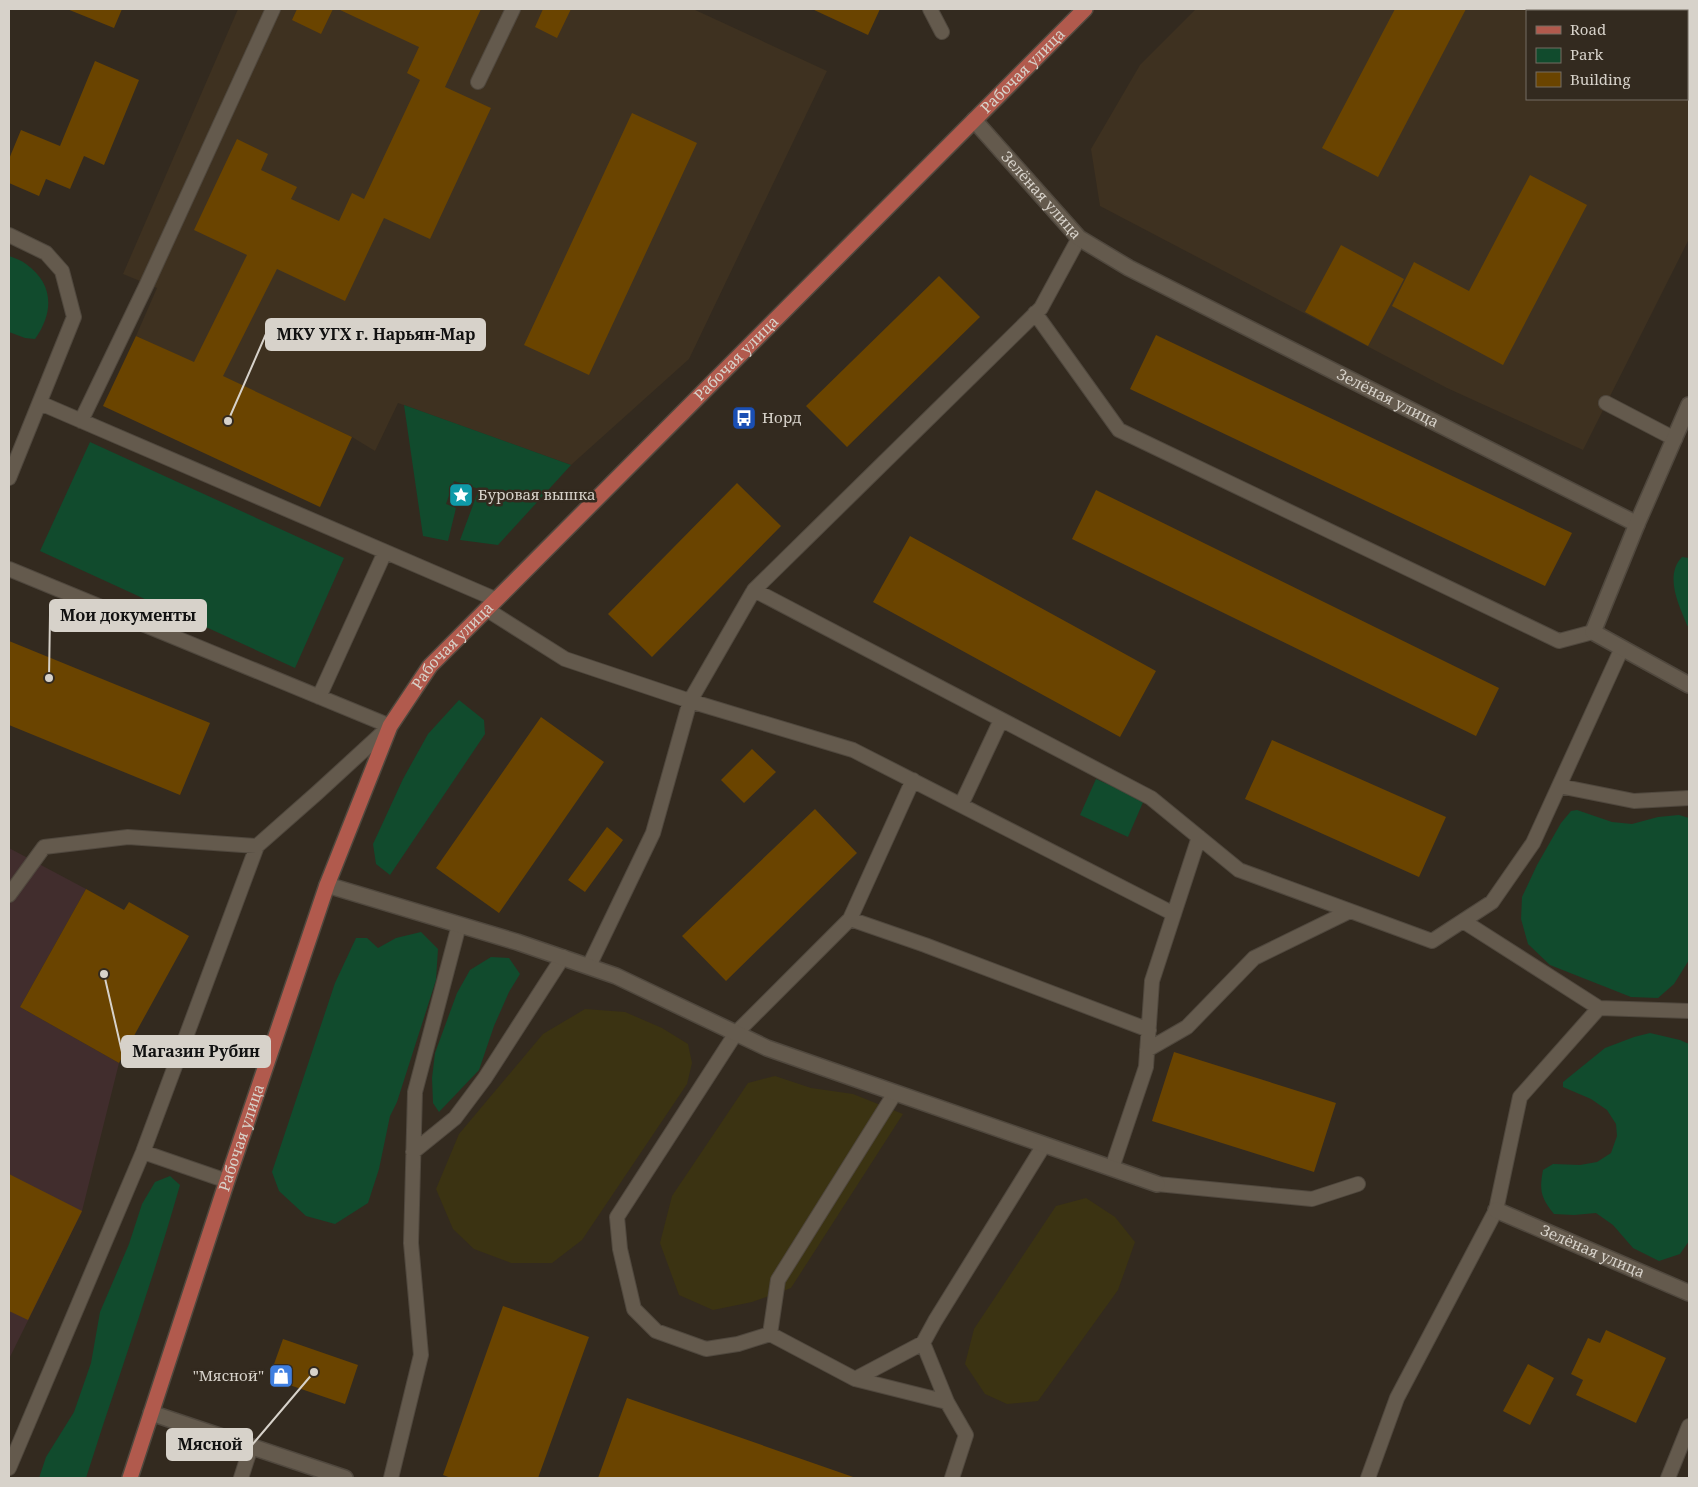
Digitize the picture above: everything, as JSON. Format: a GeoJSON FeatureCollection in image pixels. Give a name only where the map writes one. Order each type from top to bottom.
{"type":"FeatureCollection","features":[{"type":"Feature","properties":{"kind":"main road","name":"Рабочая улица"},"geometry":{"type":"LineString","coordinates":[[130,1478],[227,1181],[327,886],[390,726],[430,666],[490,604],[1085,9]]}},
{"type":"Feature","properties":{"kind":"street","name":"Зелёная улица"},"geometry":{"type":"LineString","coordinates":[[974,120],[1079,238],[1129,268],[1637,524]]}},
{"type":"Feature","properties":{"kind":"street"},"geometry":{"type":"LineString","coordinates":[[1689,405],[1637,524],[1593,632],[1689,685]]}},
{"type":"Feature","properties":{"kind":"street"},"geometry":{"type":"LineString","coordinates":[[327,886],[459,924],[589,966],[616,976],[767,1048],[1157,1184]]}},
{"type":"Feature","properties":{"kind":"street","name":"Зелёная улица"},"geometry":{"type":"LineString","coordinates":[[1496,1210],[1689,1293]]}},
{"type":"Feature","properties":{"kind":"street"},"geometry":{"type":"LineString","coordinates":[[151,1414],[345,1478]]}},
{"type":"Feature","properties":{"kind":"lane"},"geometry":{"type":"LineString","coordinates":[[81,421],[151,275],[273,9]]}},
{"type":"Feature","properties":{"kind":"lane"},"geometry":{"type":"LineString","coordinates":[[478,82],[513,9]]}},
{"type":"Feature","properties":{"kind":"lane"},"geometry":{"type":"LineString","coordinates":[[930,9],[942,32]]}},
{"type":"Feature","properties":{"kind":"lane"},"geometry":{"type":"LineString","coordinates":[[9,235],[46,253],[62,271],[74,318],[9,478]]}},
{"type":"Feature","properties":{"kind":"lane"},"geometry":{"type":"LineString","coordinates":[[589,966],[653,833],[690,701],[754,590],[1041,308],[1079,238]]}},
{"type":"Feature","properties":{"kind":"lane"},"geometry":{"type":"LineString","coordinates":[[1035,313],[1119,430],[1558,641],[1593,632]]}},
{"type":"Feature","properties":{"kind":"lane"},"geometry":{"type":"LineString","coordinates":[[40,403],[385,552],[490,604],[565,659],[690,701],[853,750],[1174,914]]}},
{"type":"Feature","properties":{"kind":"lane"},"geometry":{"type":"LineString","coordinates":[[1606,403],[1675,438]]}},
{"type":"Feature","properties":{"kind":"lane"},"geometry":{"type":"LineString","coordinates":[[319,697],[385,552]]}},
{"type":"Feature","properties":{"kind":"lane"},"geometry":{"type":"LineString","coordinates":[[9,569],[390,726],[257,846],[143,1152],[10,1462]]}},
{"type":"Feature","properties":{"kind":"lane"},"geometry":{"type":"LineString","coordinates":[[754,590],[1151,798],[1239,870],[1432,941],[1492,902],[1533,843],[1622,648]]}},
{"type":"Feature","properties":{"kind":"lane"},"geometry":{"type":"LineString","coordinates":[[961,805],[1001,720]]}},
{"type":"Feature","properties":{"kind":"lane"},"geometry":{"type":"LineString","coordinates":[[914,780],[850,919],[736,1033],[617,1217],[620,1249],[634,1309],[656,1331],[706,1349],[738,1344],[770,1334],[855,1378],[947,1402]]}},
{"type":"Feature","properties":{"kind":"lane"},"geometry":{"type":"LineString","coordinates":[[1559,786],[1634,801],[1689,798]]}},
{"type":"Feature","properties":{"kind":"lane"},"geometry":{"type":"LineString","coordinates":[[1112,1168],[1146,1067],[1152,981],[1199,837]]}},
{"type":"Feature","properties":{"kind":"lane"},"geometry":{"type":"LineString","coordinates":[[9,894],[44,847],[128,838],[257,846]]}},
{"type":"Feature","properties":{"kind":"lane"},"geometry":{"type":"LineString","coordinates":[[1147,1050],[1187,1027],[1254,958],[1350,911]]}},
{"type":"Feature","properties":{"kind":"lane"},"geometry":{"type":"LineString","coordinates":[[850,919],[925,945],[1148,1030]]}},
{"type":"Feature","properties":{"kind":"lane"},"geometry":{"type":"LineString","coordinates":[[1463,921],[1598,1008],[1689,1011]]}},
{"type":"Feature","properties":{"kind":"lane"},"geometry":{"type":"LineString","coordinates":[[391,1478],[421,1355],[411,1243],[415,1092],[459,924]]}},
{"type":"Feature","properties":{"kind":"lane"},"geometry":{"type":"LineString","coordinates":[[414,1152],[454,1118],[485,1078],[563,957]]}},
{"type":"Feature","properties":{"kind":"lane"},"geometry":{"type":"LineString","coordinates":[[1368,1478],[1397,1398],[1496,1210],[1520,1097],[1598,1008]]}},
{"type":"Feature","properties":{"kind":"lane"},"geometry":{"type":"LineString","coordinates":[[770,1334],[778,1280],[895,1093]]}},
{"type":"Feature","properties":{"kind":"lane"},"geometry":{"type":"LineString","coordinates":[[855,1378],[924,1343],[935,1321],[1044,1145]]}},
{"type":"Feature","properties":{"kind":"lane"},"geometry":{"type":"LineString","coordinates":[[143,1152],[227,1181]]}},
{"type":"Feature","properties":{"kind":"lane"},"geometry":{"type":"LineString","coordinates":[[1157,1184],[1312,1199],[1358,1184]]}},
{"type":"Feature","properties":{"kind":"lane"},"geometry":{"type":"LineString","coordinates":[[924,1343],[947,1402],[966,1435],[952,1478]]}},
{"type":"Feature","properties":{"kind":"lane"},"geometry":{"type":"LineString","coordinates":[[1668,1478],[1689,1426]]}},
{"type":"Feature","properties":{"kind":"lane"},"geometry":{"type":"LineString","coordinates":[[241,1478],[251,1447]]}},
{"type":"Feature","properties":{"kind":"shaded area"},"geometry":{"type":"Polygon","coordinates":[[[238,9],[693,9],[827,71],[689,359],[571,465],[398,403],[375,451],[352,437],[136,336],[157,288],[123,274],[238,9]]]}},
{"type":"Feature","properties":{"kind":"shaded area"},"geometry":{"type":"Polygon","coordinates":[[[1196,9],[1689,9],[1689,239],[1583,450],[1447,388],[1100,206],[1091,149],[1140,65],[1196,9]]]}},
{"type":"Feature","properties":{"kind":"shaded area"},"geometry":{"type":"Polygon","coordinates":[[[9,848],[86,889],[20,1007],[119,1063],[82,1211],[9,1359],[9,848]]]}},
{"type":"Feature","properties":{"kind":"green space"},"geometry":{"type":"Polygon","coordinates":[[[9,256],[18,259],[35,272],[42,280],[46,289],[48,309],[46,319],[35,339],[25,338],[9,332],[9,256]]]}},
{"type":"Feature","properties":{"kind":"green space"},"geometry":{"type":"Polygon","coordinates":[[[404,405],[571,465],[498,545],[460,540],[479,489],[454,481],[446,504],[456,508],[448,541],[423,536],[404,405]]]}},
{"type":"Feature","properties":{"kind":"green space"},"geometry":{"type":"Polygon","coordinates":[[[90,442],[344,558],[295,668],[40,551],[90,442]]]}},
{"type":"Feature","properties":{"kind":"green space"},"geometry":{"type":"Polygon","coordinates":[[[1682,557],[1689,558],[1689,628],[1677,600],[1674,582],[1674,573],[1682,557]]]}},
{"type":"Feature","properties":{"kind":"green space"},"geometry":{"type":"Polygon","coordinates":[[[459,700],[484,720],[485,734],[390,875],[376,864],[373,844],[403,779],[428,734],[459,700]]]}},
{"type":"Feature","properties":{"kind":"green space"},"geometry":{"type":"Polygon","coordinates":[[[1096,779],[1144,800],[1128,837],[1080,815],[1096,779]]]}},
{"type":"Feature","properties":{"kind":"green space"},"geometry":{"type":"Polygon","coordinates":[[[1577,810],[1612,822],[1632,824],[1658,817],[1679,815],[1689,818],[1689,960],[1674,984],[1658,998],[1631,997],[1550,965],[1528,944],[1521,919],[1522,897],[1537,865],[1561,823],[1571,811],[1577,810]]]}},
{"type":"Feature","properties":{"kind":"green space"},"geometry":{"type":"Polygon","coordinates":[[[421,932],[438,949],[436,980],[397,1102],[390,1116],[379,1169],[368,1203],[335,1224],[306,1216],[279,1191],[272,1172],[335,983],[356,938],[367,938],[378,948],[396,938],[421,932]]]}},
{"type":"Feature","properties":{"kind":"green space"},"geometry":{"type":"Polygon","coordinates":[[[491,957],[509,958],[520,974],[509,992],[494,1026],[479,1070],[439,1112],[433,1103],[432,1078],[435,1053],[457,993],[470,970],[491,957]]]}},
{"type":"Feature","properties":{"kind":"green space"},"geometry":{"type":"Polygon","coordinates":[[[1650,1033],[1689,1044],[1689,1241],[1680,1254],[1659,1261],[1633,1248],[1613,1225],[1596,1213],[1554,1214],[1546,1203],[1541,1189],[1543,1170],[1553,1164],[1580,1165],[1597,1162],[1611,1153],[1617,1136],[1616,1124],[1607,1110],[1591,1099],[1563,1087],[1563,1082],[1605,1048],[1650,1033]]]}},
{"type":"Feature","properties":{"kind":"green space"},"geometry":{"type":"Polygon","coordinates":[[[170,1176],[180,1185],[86,1478],[39,1478],[46,1457],[74,1412],[91,1363],[100,1312],[129,1244],[142,1204],[155,1182],[170,1176]]]}},
{"type":"Feature","properties":{"kind":"sand"},"geometry":{"type":"Polygon","coordinates":[[[585,1009],[625,1012],[662,1028],[688,1044],[692,1063],[687,1084],[582,1240],[552,1263],[511,1263],[474,1249],[453,1229],[436,1189],[459,1134],[543,1034],[585,1009]]]}},
{"type":"Feature","properties":{"kind":"sand"},"geometry":{"type":"Polygon","coordinates":[[[775,1076],[811,1088],[853,1094],[903,1114],[791,1288],[752,1302],[713,1310],[679,1295],[660,1243],[672,1196],[748,1083],[775,1076]]]}},
{"type":"Feature","properties":{"kind":"sand"},"geometry":{"type":"Polygon","coordinates":[[[1086,1198],[1115,1217],[1135,1242],[1118,1290],[1038,1401],[1007,1404],[985,1394],[965,1364],[974,1329],[1056,1206],[1086,1198]]]}},
{"type":"Feature","properties":{"kind":"building"},"geometry":{"type":"Polygon","coordinates":[[[67,9],[122,9],[114,28],[67,9]]]}},
{"type":"Feature","properties":{"kind":"building"},"geometry":{"type":"Polygon","coordinates":[[[297,9],[333,9],[321,34],[292,20],[297,9]]]}},
{"type":"Feature","properties":{"kind":"building"},"geometry":{"type":"Polygon","coordinates":[[[338,9],[481,9],[445,87],[491,108],[430,239],[384,218],[345,301],[277,269],[223,376],[352,437],[320,507],[103,406],[136,336],[194,362],[247,255],[194,230],[237,139],[268,154],[261,170],[297,187],[291,199],[339,221],[352,193],[364,199],[420,80],[407,73],[419,47],[338,9]]]}},
{"type":"Feature","properties":{"kind":"building"},"geometry":{"type":"Polygon","coordinates":[[[543,9],[571,9],[557,38],[535,27],[543,9]]]}},
{"type":"Feature","properties":{"kind":"building"},"geometry":{"type":"Polygon","coordinates":[[[812,9],[880,9],[868,35],[812,9]]]}},
{"type":"Feature","properties":{"kind":"building"},"geometry":{"type":"Polygon","coordinates":[[[1395,9],[1466,9],[1378,177],[1322,148],[1395,9]]]}},
{"type":"Feature","properties":{"kind":"building"},"geometry":{"type":"Polygon","coordinates":[[[95,61],[139,80],[104,165],[84,156],[70,189],[46,179],[39,196],[9,183],[9,159],[21,130],[60,146],[95,61]]]}},
{"type":"Feature","properties":{"kind":"building"},"geometry":{"type":"Polygon","coordinates":[[[632,113],[697,143],[589,375],[524,345],[632,113]]]}},
{"type":"Feature","properties":{"kind":"building"},"geometry":{"type":"Polygon","coordinates":[[[1530,175],[1587,205],[1503,365],[1392,306],[1414,262],[1469,291],[1530,175]]]}},
{"type":"Feature","properties":{"kind":"building"},"geometry":{"type":"Polygon","coordinates":[[[1341,245],[1404,279],[1368,346],[1305,312],[1341,245]]]}},
{"type":"Feature","properties":{"kind":"building"},"geometry":{"type":"Polygon","coordinates":[[[939,276],[980,317],[847,447],[806,406],[939,276]]]}},
{"type":"Feature","properties":{"kind":"building"},"geometry":{"type":"Polygon","coordinates":[[[1156,335],[1572,533],[1545,586],[1130,389],[1156,335]]]}},
{"type":"Feature","properties":{"kind":"building"},"geometry":{"type":"Polygon","coordinates":[[[737,483],[781,526],[652,657],[608,614],[737,483]]]}},
{"type":"Feature","properties":{"kind":"building"},"geometry":{"type":"Polygon","coordinates":[[[1096,490],[1499,688],[1476,736],[1072,539],[1096,490]]]}},
{"type":"Feature","properties":{"kind":"building"},"geometry":{"type":"Polygon","coordinates":[[[910,536],[1156,671],[1120,737],[873,602],[910,536]]]}},
{"type":"Feature","properties":{"kind":"building"},"geometry":{"type":"Polygon","coordinates":[[[9,641],[210,723],[180,795],[9,725],[9,641]]]}},
{"type":"Feature","properties":{"kind":"building"},"geometry":{"type":"Polygon","coordinates":[[[541,717],[604,762],[499,913],[436,868],[541,717]]]}},
{"type":"Feature","properties":{"kind":"building"},"geometry":{"type":"Polygon","coordinates":[[[1272,740],[1446,817],[1419,877],[1245,799],[1272,740]]]}},
{"type":"Feature","properties":{"kind":"building"},"geometry":{"type":"Polygon","coordinates":[[[752,749],[776,772],[744,803],[721,780],[752,749]]]}},
{"type":"Feature","properties":{"kind":"building"},"geometry":{"type":"Polygon","coordinates":[[[815,809],[857,853],[726,981],[682,936],[815,809]]]}},
{"type":"Feature","properties":{"kind":"building"},"geometry":{"type":"Polygon","coordinates":[[[607,827],[623,840],[585,892],[568,880],[607,827]]]}},
{"type":"Feature","properties":{"kind":"building"},"geometry":{"type":"Polygon","coordinates":[[[86,889],[124,910],[129,902],[189,936],[119,1063],[20,1007],[86,889]]]}},
{"type":"Feature","properties":{"kind":"building"},"geometry":{"type":"Polygon","coordinates":[[[1174,1052],[1336,1103],[1314,1172],[1152,1121],[1174,1052]]]}},
{"type":"Feature","properties":{"kind":"building"},"geometry":{"type":"Polygon","coordinates":[[[9,1174],[82,1211],[28,1320],[9,1311],[9,1174]]]}},
{"type":"Feature","properties":{"kind":"building"},"geometry":{"type":"Polygon","coordinates":[[[503,1306],[589,1337],[538,1478],[451,1478],[443,1475],[503,1306]]]}},
{"type":"Feature","properties":{"kind":"building"},"geometry":{"type":"Polygon","coordinates":[[[1606,1330],[1666,1358],[1636,1423],[1576,1395],[1583,1380],[1571,1374],[1588,1338],[1600,1343],[1606,1330]]]}},
{"type":"Feature","properties":{"kind":"building"},"geometry":{"type":"Polygon","coordinates":[[[283,1339],[358,1365],[345,1404],[269,1378],[283,1339]]]}},
{"type":"Feature","properties":{"kind":"building"},"geometry":{"type":"Polygon","coordinates":[[[1528,1364],[1554,1378],[1530,1425],[1503,1411],[1528,1364]]]}},
{"type":"Feature","properties":{"kind":"building"},"geometry":{"type":"Polygon","coordinates":[[[627,1398],[856,1478],[598,1478],[627,1398]]]}},
{"type":"Feature","properties":{"kind":"place","name":"Норд"},"geometry":{"type":"Point","coordinates":[744,418]}},
{"type":"Feature","properties":{"kind":"place","name":"МКУ УГХ г. Нарьян-Мар"},"geometry":{"type":"Point","coordinates":[228,421]}},
{"type":"Feature","properties":{"kind":"place","name":"Буровая вышка"},"geometry":{"type":"Point","coordinates":[461,495]}},
{"type":"Feature","properties":{"kind":"place","name":"Мои документы"},"geometry":{"type":"Point","coordinates":[49,678]}},
{"type":"Feature","properties":{"kind":"place","name":"Магазин Рубин"},"geometry":{"type":"Point","coordinates":[104,974]}},
{"type":"Feature","properties":{"kind":"place","name":"Мясной"},"geometry":{"type":"Point","coordinates":[314,1372]}},
{"type":"Feature","properties":{"kind":"place","name":"\"Мясной\""},"geometry":{"type":"Point","coordinates":[281,1376]}}]}
